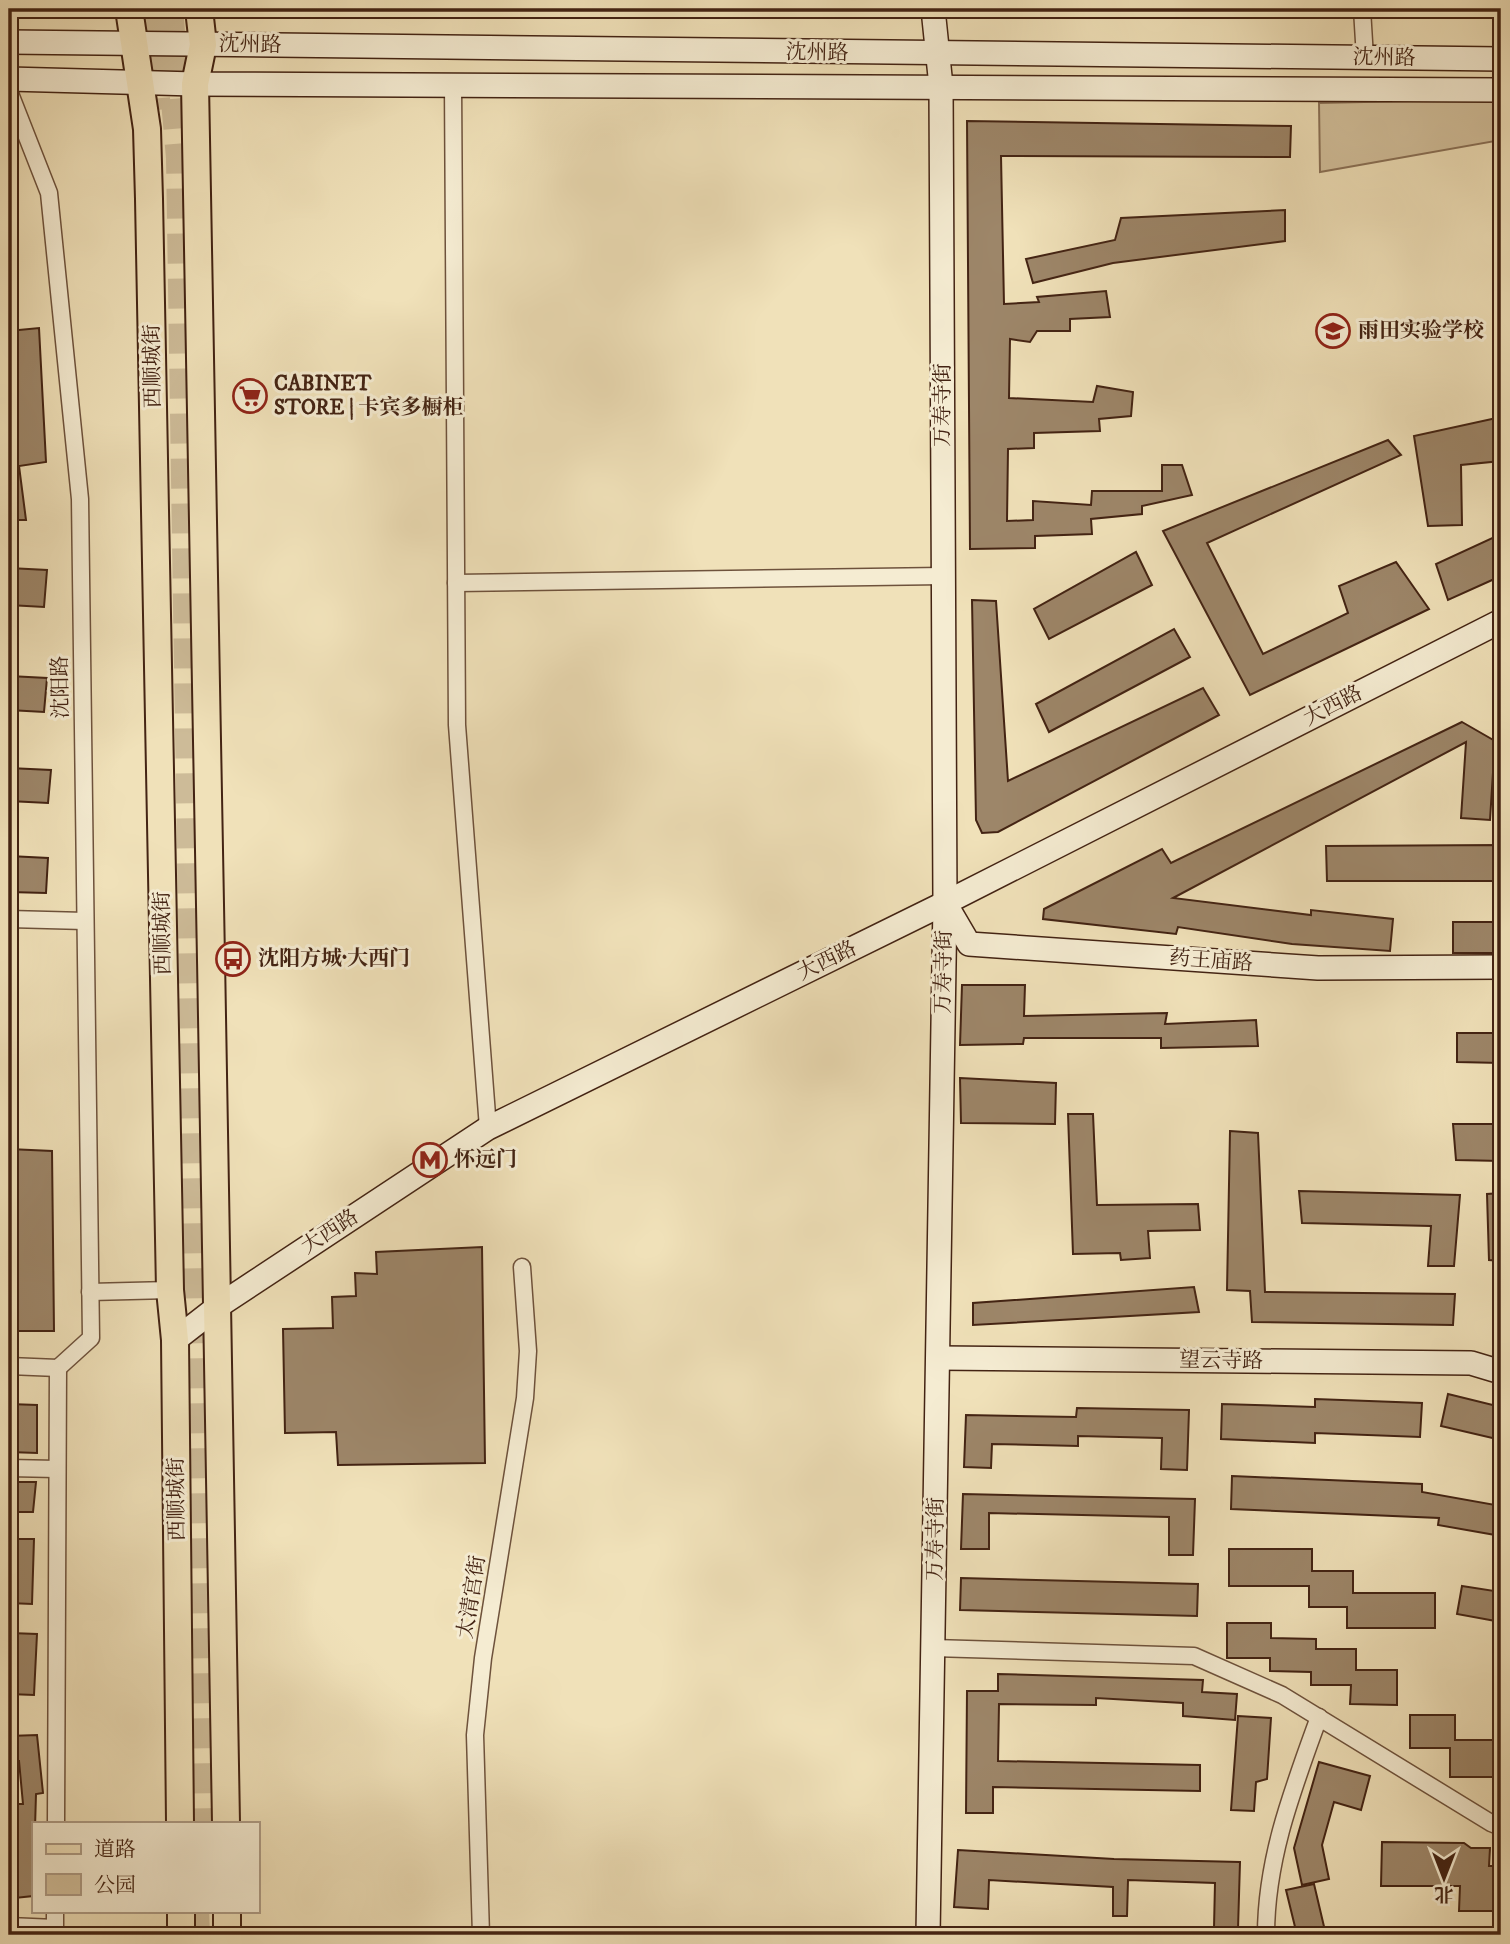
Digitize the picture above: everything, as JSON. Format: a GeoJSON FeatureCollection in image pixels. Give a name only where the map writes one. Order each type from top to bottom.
{"type":"FeatureCollection","features":[{"type":"Feature","properties":{"kind":"main road","name":"西顺城街"},"geometry":{"type":"LineString","coordinates":[[129,9],[146,129],[149,199],[170,1290],[175,1340],[180,1822]]}},
{"type":"Feature","properties":{"kind":"main road"},"geometry":{"type":"LineString","coordinates":[[199,9],[203,45],[195,84],[204,708],[220,1305],[226,1822]]}},
{"type":"Feature","properties":{"kind":"main road","name":"万寿寺街"},"geometry":{"type":"LineString","coordinates":[[928,1935],[945,903],[941,86],[933,9]]}},
{"type":"Feature","properties":{"kind":"main road","name":"沈州路"},"geometry":{"type":"LineString","coordinates":[[9,42],[1501,59]]}},
{"type":"Feature","properties":{"kind":"main road","name":"沈州路"},"geometry":{"type":"LineString","coordinates":[[9,79],[195,84],[453,83],[1501,90]]}},
{"type":"Feature","properties":{"kind":"main road","name":"大西路"},"geometry":{"type":"LineString","coordinates":[[175,1340],[220,1305],[488,1128],[945,903],[1501,621]]}},
{"type":"Feature","properties":{"kind":"main road","name":"药王庙路"},"geometry":{"type":"LineString","coordinates":[[945,903],[968,944],[1318,968],[1501,967]]}},
{"type":"Feature","properties":{"kind":"main road","name":"望云寺路"},"geometry":{"type":"LineString","coordinates":[[939,1358],[1471,1363],[1501,1372]]}},
{"type":"Feature","properties":{"kind":"main road"},"geometry":{"type":"LineString","coordinates":[[181,1912],[181,1935]]}},
{"type":"Feature","properties":{"kind":"main road"},"geometry":{"type":"LineString","coordinates":[[227,1912],[227,1935]]}},
{"type":"Feature","properties":{"kind":"street"},"geometry":{"type":"LineString","coordinates":[[1362,9],[1365,58]]}},
{"type":"Feature","properties":{"kind":"street"},"geometry":{"type":"LineString","coordinates":[[453,83],[457,725],[488,1128]]}},
{"type":"Feature","properties":{"kind":"street","name":"沈阳路"},"geometry":{"type":"LineString","coordinates":[[9,91],[49,193],[80,499],[91,1338],[58,1368]]}},
{"type":"Feature","properties":{"kind":"street"},"geometry":{"type":"LineString","coordinates":[[456,583],[943,576]]}},
{"type":"Feature","properties":{"kind":"street"},"geometry":{"type":"LineString","coordinates":[[9,919],[85,921]]}},
{"type":"Feature","properties":{"kind":"street","name":"太清宫街"},"geometry":{"type":"LineString","coordinates":[[481,1935],[475,1735],[483,1658],[526,1398],[528,1351],[522,1267]]}},
{"type":"Feature","properties":{"kind":"street"},"geometry":{"type":"LineString","coordinates":[[90,1292],[170,1290]]}},
{"type":"Feature","properties":{"kind":"street"},"geometry":{"type":"LineString","coordinates":[[9,1366],[58,1368],[56,1822]]}},
{"type":"Feature","properties":{"kind":"street"},"geometry":{"type":"LineString","coordinates":[[9,1468],[57,1469]]}},
{"type":"Feature","properties":{"kind":"street"},"geometry":{"type":"LineString","coordinates":[[933,1648],[1194,1656],[1282,1695],[1501,1827]]}},
{"type":"Feature","properties":{"kind":"street"},"geometry":{"type":"LineString","coordinates":[[1266,1935],[1266,1897],[1282,1821],[1319,1717]]}},
{"type":"Feature","properties":{"kind":"street"},"geometry":{"type":"LineString","coordinates":[[9,1926],[55,1932],[55,1912]]}},
{"type":"Feature","properties":{"kind":"green space"},"geometry":{"type":"Polygon","coordinates":[[[1501,99],[1501,140],[1320,172],[1319,103],[1501,99]]]}},
{"type":"Feature","properties":{"kind":"building"},"geometry":{"type":"Polygon","coordinates":[[[967,121],[1291,126],[1290,157],[1001,156],[1004,304],[1039,302],[1037,297],[1106,291],[1110,317],[1070,319],[1070,331],[1037,331],[1030,342],[1010,339],[1009,398],[1093,402],[1097,386],[1133,392],[1131,416],[1099,419],[1100,431],[1034,433],[1034,448],[1008,449],[1007,521],[1033,520],[1033,501],[1091,505],[1092,491],[1162,491],[1162,465],[1182,465],[1192,495],[1142,506],[1142,514],[1091,519],[1092,534],[1035,536],[1035,548],[970,549],[967,121]]]}},
{"type":"Feature","properties":{"kind":"building"},"geometry":{"type":"Polygon","coordinates":[[[1285,210],[1285,241],[1113,263],[1033,283],[1026,259],[1115,240],[1121,218],[1285,210]]]}},
{"type":"Feature","properties":{"kind":"building"},"geometry":{"type":"Polygon","coordinates":[[[39,328],[46,462],[19,466],[26,520],[9,520],[9,331],[39,328]]]}},
{"type":"Feature","properties":{"kind":"building"},"geometry":{"type":"Polygon","coordinates":[[[1501,417],[1501,461],[1461,465],[1462,525],[1428,526],[1414,436],[1501,417]]]}},
{"type":"Feature","properties":{"kind":"building"},"geometry":{"type":"Polygon","coordinates":[[[1388,440],[1401,455],[1207,543],[1263,654],[1348,613],[1339,586],[1396,562],[1429,609],[1250,695],[1163,531],[1388,440]]]}},
{"type":"Feature","properties":{"kind":"building"},"geometry":{"type":"Polygon","coordinates":[[[1501,534],[1501,576],[1448,600],[1436,564],[1501,534]]]}},
{"type":"Feature","properties":{"kind":"building"},"geometry":{"type":"Polygon","coordinates":[[[1136,552],[1152,585],[1049,639],[1034,609],[1136,552]]]}},
{"type":"Feature","properties":{"kind":"building"},"geometry":{"type":"Polygon","coordinates":[[[9,568],[47,570],[44,607],[9,605],[9,568]]]}},
{"type":"Feature","properties":{"kind":"building"},"geometry":{"type":"Polygon","coordinates":[[[972,600],[996,601],[1008,781],[1203,688],[1219,715],[998,832],[982,833],[976,820],[972,600]]]}},
{"type":"Feature","properties":{"kind":"building"},"geometry":{"type":"Polygon","coordinates":[[[1174,629],[1190,657],[1049,732],[1036,704],[1174,629]]]}},
{"type":"Feature","properties":{"kind":"building"},"geometry":{"type":"Polygon","coordinates":[[[9,676],[47,678],[44,712],[9,710],[9,676]]]}},
{"type":"Feature","properties":{"kind":"building"},"geometry":{"type":"Polygon","coordinates":[[[1462,722],[1495,741],[1490,820],[1461,818],[1466,742],[1173,898],[1311,915],[1311,910],[1393,919],[1390,951],[1292,944],[1178,927],[1176,934],[1043,919],[1044,909],[1162,849],[1171,863],[1462,722]]]}},
{"type":"Feature","properties":{"kind":"building"},"geometry":{"type":"Polygon","coordinates":[[[9,768],[51,770],[48,803],[9,801],[9,768]]]}},
{"type":"Feature","properties":{"kind":"building"},"geometry":{"type":"Polygon","coordinates":[[[1499,845],[1495,881],[1327,881],[1326,846],[1499,845]]]}},
{"type":"Feature","properties":{"kind":"building"},"geometry":{"type":"Polygon","coordinates":[[[9,856],[48,858],[46,893],[9,892],[9,856]]]}},
{"type":"Feature","properties":{"kind":"building"},"geometry":{"type":"Polygon","coordinates":[[[1453,922],[1501,922],[1501,953],[1453,953],[1453,922]]]}},
{"type":"Feature","properties":{"kind":"building"},"geometry":{"type":"Polygon","coordinates":[[[962,985],[1025,985],[1024,1016],[1167,1013],[1165,1024],[1256,1020],[1258,1046],[1161,1048],[1161,1038],[1024,1038],[1023,1044],[960,1045],[962,985]]]}},
{"type":"Feature","properties":{"kind":"building"},"geometry":{"type":"Polygon","coordinates":[[[1457,1033],[1501,1033],[1501,1063],[1457,1062],[1457,1033]]]}},
{"type":"Feature","properties":{"kind":"building"},"geometry":{"type":"Polygon","coordinates":[[[960,1078],[1056,1083],[1055,1124],[961,1123],[960,1078]]]}},
{"type":"Feature","properties":{"kind":"building"},"geometry":{"type":"Polygon","coordinates":[[[1068,1114],[1093,1114],[1097,1205],[1198,1204],[1200,1230],[1148,1231],[1150,1258],[1121,1260],[1120,1253],[1073,1254],[1068,1114]]]}},
{"type":"Feature","properties":{"kind":"building"},"geometry":{"type":"Polygon","coordinates":[[[1453,1124],[1501,1124],[1501,1161],[1456,1160],[1453,1124]]]}},
{"type":"Feature","properties":{"kind":"building"},"geometry":{"type":"Polygon","coordinates":[[[1230,1131],[1258,1133],[1265,1292],[1455,1294],[1453,1325],[1252,1322],[1250,1291],[1227,1290],[1230,1131]]]}},
{"type":"Feature","properties":{"kind":"building"},"geometry":{"type":"Polygon","coordinates":[[[9,1149],[52,1151],[54,1331],[9,1331],[9,1149]]]}},
{"type":"Feature","properties":{"kind":"building"},"geometry":{"type":"Polygon","coordinates":[[[1299,1191],[1460,1195],[1454,1266],[1428,1266],[1431,1226],[1302,1223],[1299,1191]]]}},
{"type":"Feature","properties":{"kind":"building"},"geometry":{"type":"Polygon","coordinates":[[[1501,1193],[1501,1261],[1489,1260],[1487,1194],[1501,1193]]]}},
{"type":"Feature","properties":{"kind":"building"},"geometry":{"type":"Polygon","coordinates":[[[482,1247],[485,1463],[338,1465],[336,1432],[285,1433],[283,1329],[333,1328],[332,1297],[356,1296],[355,1273],[377,1274],[376,1252],[482,1247]]]}},
{"type":"Feature","properties":{"kind":"building"},"geometry":{"type":"Polygon","coordinates":[[[1194,1287],[1199,1312],[973,1325],[973,1303],[1194,1287]]]}},
{"type":"Feature","properties":{"kind":"building"},"geometry":{"type":"Polygon","coordinates":[[[1448,1394],[1501,1407],[1501,1440],[1441,1426],[1448,1394]]]}},
{"type":"Feature","properties":{"kind":"building"},"geometry":{"type":"Polygon","coordinates":[[[1315,1399],[1422,1403],[1420,1437],[1315,1433],[1315,1443],[1221,1439],[1222,1404],[1315,1407],[1315,1399]]]}},
{"type":"Feature","properties":{"kind":"building"},"geometry":{"type":"Polygon","coordinates":[[[9,1404],[37,1405],[37,1453],[9,1452],[9,1404]]]}},
{"type":"Feature","properties":{"kind":"building"},"geometry":{"type":"Polygon","coordinates":[[[1077,1408],[1189,1410],[1187,1470],[1161,1469],[1162,1438],[1078,1436],[1078,1446],[992,1444],[991,1468],[964,1467],[966,1415],[1076,1417],[1077,1408]]]}},
{"type":"Feature","properties":{"kind":"building"},"geometry":{"type":"Polygon","coordinates":[[[1232,1476],[1422,1484],[1422,1492],[1501,1506],[1501,1536],[1438,1525],[1439,1518],[1231,1509],[1232,1476]]]}},
{"type":"Feature","properties":{"kind":"building"},"geometry":{"type":"Polygon","coordinates":[[[9,1482],[36,1482],[33,1512],[9,1512],[9,1482]]]}},
{"type":"Feature","properties":{"kind":"building"},"geometry":{"type":"Polygon","coordinates":[[[963,1494],[1195,1499],[1193,1555],[1169,1555],[1169,1517],[989,1513],[989,1549],[961,1549],[963,1494]]]}},
{"type":"Feature","properties":{"kind":"building"},"geometry":{"type":"Polygon","coordinates":[[[9,1539],[34,1539],[32,1604],[9,1603],[9,1539]]]}},
{"type":"Feature","properties":{"kind":"building"},"geometry":{"type":"Polygon","coordinates":[[[1229,1549],[1312,1549],[1312,1571],[1353,1571],[1353,1593],[1435,1593],[1435,1628],[1347,1628],[1347,1607],[1309,1607],[1309,1586],[1229,1586],[1229,1549]]]}},
{"type":"Feature","properties":{"kind":"building"},"geometry":{"type":"Polygon","coordinates":[[[961,1578],[1198,1584],[1197,1616],[960,1610],[961,1578]]]}},
{"type":"Feature","properties":{"kind":"building"},"geometry":{"type":"Polygon","coordinates":[[[1462,1586],[1501,1592],[1501,1622],[1457,1614],[1462,1586]]]}},
{"type":"Feature","properties":{"kind":"building"},"geometry":{"type":"Polygon","coordinates":[[[1227,1623],[1271,1623],[1271,1638],[1316,1639],[1316,1649],[1356,1649],[1356,1670],[1397,1670],[1397,1705],[1350,1704],[1351,1685],[1311,1685],[1311,1672],[1270,1671],[1270,1658],[1227,1658],[1227,1623]]]}},
{"type":"Feature","properties":{"kind":"building"},"geometry":{"type":"Polygon","coordinates":[[[10,1633],[37,1634],[34,1695],[9,1694],[10,1633]]]}},
{"type":"Feature","properties":{"kind":"building"},"geometry":{"type":"Polygon","coordinates":[[[998,1674],[1203,1680],[1202,1692],[1237,1694],[1235,1720],[1183,1716],[1183,1703],[1096,1698],[1096,1705],[999,1704],[998,1761],[1200,1765],[1200,1791],[993,1787],[993,1813],[966,1813],[967,1691],[998,1691],[998,1674]]]}},
{"type":"Feature","properties":{"kind":"building"},"geometry":{"type":"Polygon","coordinates":[[[1410,1715],[1455,1715],[1455,1740],[1495,1740],[1495,1762],[1501,1762],[1501,1777],[1450,1777],[1450,1748],[1410,1748],[1410,1715]]]}},
{"type":"Feature","properties":{"kind":"building"},"geometry":{"type":"Polygon","coordinates":[[[1238,1716],[1271,1718],[1267,1779],[1256,1782],[1254,1811],[1231,1810],[1238,1716]]]}},
{"type":"Feature","properties":{"kind":"building"},"geometry":{"type":"Polygon","coordinates":[[[37,1735],[43,1793],[36,1794],[35,1822],[32,1822],[32,1896],[15,1898],[9,1854],[9,1804],[23,1804],[19,1761],[9,1761],[9,1736],[37,1735]]]}},
{"type":"Feature","properties":{"kind":"building"},"geometry":{"type":"Polygon","coordinates":[[[1319,1762],[1370,1776],[1361,1810],[1334,1802],[1322,1845],[1329,1879],[1302,1885],[1294,1848],[1319,1762]]]}},
{"type":"Feature","properties":{"kind":"building"},"geometry":{"type":"Polygon","coordinates":[[[1382,1842],[1464,1843],[1471,1848],[1490,1848],[1489,1866],[1501,1866],[1501,1911],[1459,1911],[1460,1886],[1381,1886],[1382,1842]]]}},
{"type":"Feature","properties":{"kind":"building"},"geometry":{"type":"Polygon","coordinates":[[[958,1850],[1114,1859],[1240,1862],[1238,1929],[1214,1928],[1215,1883],[1128,1880],[1127,1916],[1113,1916],[1113,1887],[989,1880],[988,1909],[954,1907],[958,1850]]]}},
{"type":"Feature","properties":{"kind":"building"},"geometry":{"type":"Polygon","coordinates":[[[1314,1884],[1326,1935],[1297,1935],[1286,1890],[1314,1884]]]}},
{"type":"Feature","properties":{"kind":"tunnel"},"geometry":{"type":"LineString","coordinates":[[147,9],[156,110]]}},
{"type":"Feature","properties":{"kind":"tunnel"},"geometry":{"type":"LineString","coordinates":[[168,9],[181,158],[207,1822]]}},
{"type":"Feature","properties":{"kind":"tunnel"},"geometry":{"type":"LineString","coordinates":[[194,1912],[195,1935]]}},
{"type":"Feature","properties":{"kind":"place","name":"雨田实验学校"},"geometry":{"type":"Point","coordinates":[1333,331]}},
{"type":"Feature","properties":{"kind":"place","name":"CABINET STORE | 卡宾多橱柜"},"geometry":{"type":"Point","coordinates":[250,396]}},
{"type":"Feature","properties":{"kind":"place","name":"沈阳方城·大西门"},"geometry":{"type":"Point","coordinates":[233,959]}},
{"type":"Feature","properties":{"kind":"place","name":"怀远门"},"geometry":{"type":"Point","coordinates":[430,1160]}}]}
